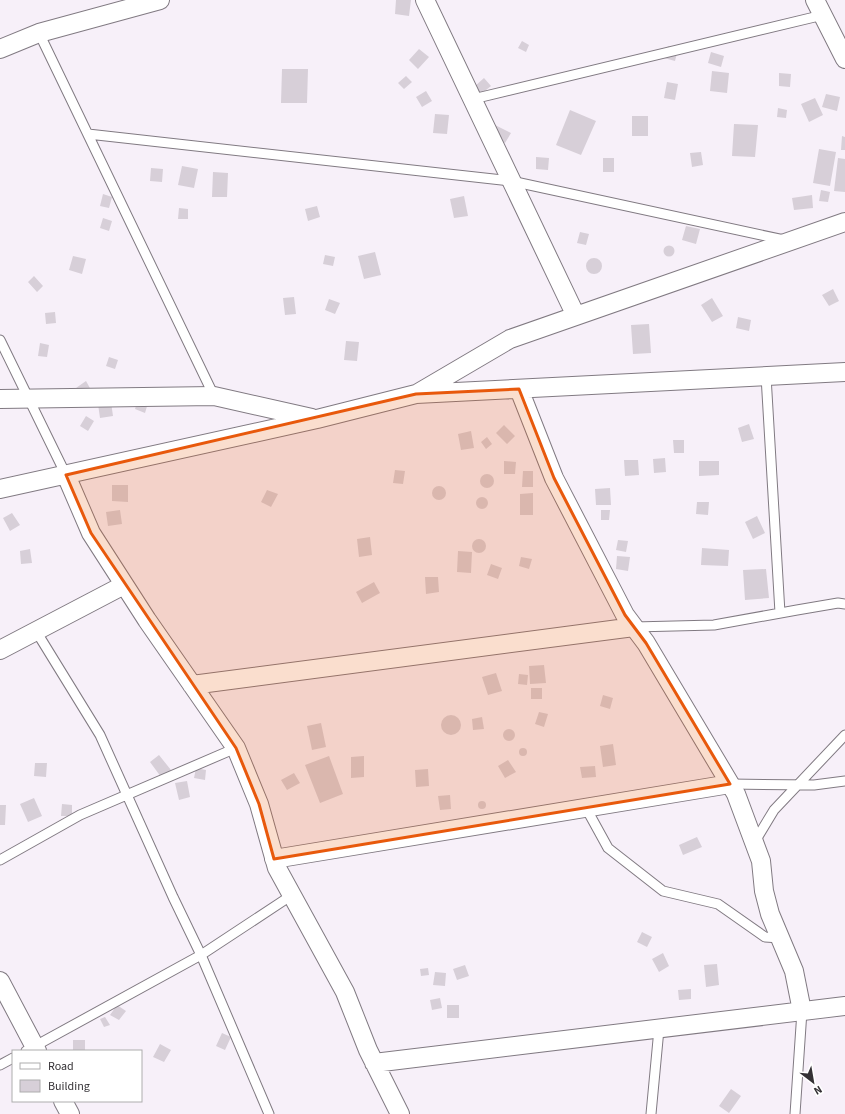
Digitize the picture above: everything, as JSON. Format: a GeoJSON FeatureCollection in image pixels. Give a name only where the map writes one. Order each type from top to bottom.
{"type":"FeatureCollection","features":[{"type":"Feature","properties":{"kind":"street"},"geometry":{"type":"LineString","coordinates":[[0,49],[40,33],[160,0]]}},
{"type":"Feature","properties":{"kind":"street"},"geometry":{"type":"LineString","coordinates":[[425,0],[576,316]]}},
{"type":"Feature","properties":{"kind":"street"},"geometry":{"type":"LineString","coordinates":[[819,8],[845,59]]}},
{"type":"Feature","properties":{"kind":"street"},"geometry":{"type":"LineString","coordinates":[[416,394],[510,339],[845,222]]}},
{"type":"Feature","properties":{"kind":"street"},"geometry":{"type":"LineString","coordinates":[[0,489],[317,419],[416,394],[845,372]]}},
{"type":"Feature","properties":{"kind":"street"},"geometry":{"type":"LineString","coordinates":[[519,389],[546,460],[563,497],[625,615],[646,643],[736,794],[761,862],[764,891],[770,914],[794,971],[802,1011]]}},
{"type":"Feature","properties":{"kind":"street"},"geometry":{"type":"LineString","coordinates":[[0,398],[214,396],[317,419]]}},
{"type":"Feature","properties":{"kind":"street"},"geometry":{"type":"LineString","coordinates":[[66,475],[91,533],[113,564],[124,585],[192,686],[236,748],[259,804],[277,868],[345,992],[374,1063],[400,1114]]}},
{"type":"Feature","properties":{"kind":"street"},"geometry":{"type":"LineString","coordinates":[[0,650],[124,585]]}},
{"type":"Feature","properties":{"kind":"street"},"geometry":{"type":"LineString","coordinates":[[192,686],[634,627]]}},
{"type":"Feature","properties":{"kind":"street"},"geometry":{"type":"LineString","coordinates":[[274,859],[730,784]]}},
{"type":"Feature","properties":{"kind":"street"},"geometry":{"type":"LineString","coordinates":[[0,981],[32,1049]]}},
{"type":"Feature","properties":{"kind":"street"},"geometry":{"type":"LineString","coordinates":[[374,1063],[845,1006]]}},
{"type":"Feature","properties":{"kind":"street"},"geometry":{"type":"LineString","coordinates":[[64,1102],[70,1114]]}},
{"type":"Feature","properties":{"kind":"lane"},"geometry":{"type":"LineString","coordinates":[[473,100],[819,8]]}},
{"type":"Feature","properties":{"kind":"lane"},"geometry":{"type":"LineString","coordinates":[[40,33],[214,396]]}},
{"type":"Feature","properties":{"kind":"lane"},"geometry":{"type":"LineString","coordinates":[[88,134],[511,181],[790,242]]}},
{"type":"Feature","properties":{"kind":"lane"},"geometry":{"type":"LineString","coordinates":[[0,340],[27,398],[66,475]]}},
{"type":"Feature","properties":{"kind":"lane"},"geometry":{"type":"LineString","coordinates":[[766,376],[780,613]]}},
{"type":"Feature","properties":{"kind":"lane"},"geometry":{"type":"LineString","coordinates":[[634,627],[714,625],[838,603],[845,604]]}},
{"type":"Feature","properties":{"kind":"lane"},"geometry":{"type":"LineString","coordinates":[[36,631],[100,735],[173,897],[201,955],[269,1114]]}},
{"type":"Feature","properties":{"kind":"lane"},"geometry":{"type":"LineString","coordinates":[[754,843],[774,810],[845,735]]}},
{"type":"Feature","properties":{"kind":"lane"},"geometry":{"type":"LineString","coordinates":[[0,860],[80,815],[236,748]]}},
{"type":"Feature","properties":{"kind":"lane"},"geometry":{"type":"LineString","coordinates":[[730,784],[798,785],[845,781]]}},
{"type":"Feature","properties":{"kind":"lane"},"geometry":{"type":"LineString","coordinates":[[586,808],[608,848],[663,891],[718,904],[765,937],[780,938]]}},
{"type":"Feature","properties":{"kind":"lane"},"geometry":{"type":"LineString","coordinates":[[32,1049],[201,955],[292,895]]}},
{"type":"Feature","properties":{"kind":"lane"},"geometry":{"type":"LineString","coordinates":[[795,1114],[802,1011]]}},
{"type":"Feature","properties":{"kind":"lane"},"geometry":{"type":"LineString","coordinates":[[651,1114],[654,1098],[659,1028]]}},
{"type":"Feature","properties":{"kind":"lane"},"geometry":{"type":"LineString","coordinates":[[0,1065],[12,1059]]}},
{"type":"Feature","properties":{"kind":"highlighted area"},"geometry":{"type":"Polygon","coordinates":[[[519,389],[554,478],[625,615],[646,643],[730,784],[274,859],[259,804],[236,748],[91,533],[66,475],[416,394],[519,389]]]}},
{"type":"Feature","properties":{"kind":"building"},"geometry":{"type":"Polygon","coordinates":[[[396,0],[411,0],[409,16],[395,14],[396,0]]]}},
{"type":"Feature","properties":{"kind":"building"},"geometry":{"type":"Polygon","coordinates":[[[522,41],[529,45],[526,52],[518,48],[522,41]]]}},
{"type":"Feature","properties":{"kind":"building"},"geometry":{"type":"Polygon","coordinates":[[[668,46],[678,49],[675,61],[664,58],[668,46]]]}},
{"type":"Feature","properties":{"kind":"building"},"geometry":{"type":"Polygon","coordinates":[[[419,49],[429,57],[418,69],[409,60],[419,49]]]}},
{"type":"Feature","properties":{"kind":"building"},"geometry":{"type":"Polygon","coordinates":[[[711,52],[724,56],[721,67],[708,63],[711,52]]]}},
{"type":"Feature","properties":{"kind":"building"},"geometry":{"type":"Polygon","coordinates":[[[282,69],[308,69],[307,103],[281,103],[282,69]]]}},
{"type":"Feature","properties":{"kind":"building"},"geometry":{"type":"Polygon","coordinates":[[[712,71],[729,73],[727,93],[710,91],[712,71]]]}},
{"type":"Feature","properties":{"kind":"building"},"geometry":{"type":"Polygon","coordinates":[[[779,73],[791,74],[790,87],[779,86],[779,73]]]}},
{"type":"Feature","properties":{"kind":"building"},"geometry":{"type":"Polygon","coordinates":[[[406,76],[412,82],[404,89],[398,83],[406,76]]]}},
{"type":"Feature","properties":{"kind":"building"},"geometry":{"type":"Polygon","coordinates":[[[484,78],[491,86],[480,95],[474,87],[484,78]]]}},
{"type":"Feature","properties":{"kind":"building"},"geometry":{"type":"Polygon","coordinates":[[[667,82],[678,84],[675,100],[664,98],[667,82]]]}},
{"type":"Feature","properties":{"kind":"building"},"geometry":{"type":"Polygon","coordinates":[[[426,91],[432,101],[422,107],[416,97],[426,91]]]}},
{"type":"Feature","properties":{"kind":"building"},"geometry":{"type":"Polygon","coordinates":[[[826,94],[840,97],[837,111],[822,107],[826,94]]]}},
{"type":"Feature","properties":{"kind":"building"},"geometry":{"type":"Polygon","coordinates":[[[815,98],[823,115],[809,122],[801,104],[815,98]]]}},
{"type":"Feature","properties":{"kind":"building"},"geometry":{"type":"Polygon","coordinates":[[[778,108],[787,110],[786,118],[777,117],[778,108]]]}},
{"type":"Feature","properties":{"kind":"building"},"geometry":{"type":"Polygon","coordinates":[[[570,110],[596,121],[581,155],[556,145],[570,110]]]}},
{"type":"Feature","properties":{"kind":"building"},"geometry":{"type":"Polygon","coordinates":[[[435,114],[449,115],[447,134],[433,133],[435,114]]]}},
{"type":"Feature","properties":{"kind":"building"},"geometry":{"type":"Polygon","coordinates":[[[632,116],[648,116],[648,136],[632,136],[632,116]]]}},
{"type":"Feature","properties":{"kind":"building"},"geometry":{"type":"Polygon","coordinates":[[[493,124],[511,133],[505,143],[487,134],[493,124]]]}},
{"type":"Feature","properties":{"kind":"building"},"geometry":{"type":"Polygon","coordinates":[[[734,124],[758,125],[755,157],[732,156],[734,124]]]}},
{"type":"Feature","properties":{"kind":"building"},"geometry":{"type":"Polygon","coordinates":[[[842,136],[845,137],[845,150],[841,150],[842,136]]]}},
{"type":"Feature","properties":{"kind":"building"},"geometry":{"type":"Polygon","coordinates":[[[819,149],[836,152],[830,186],[813,183],[819,149]]]}},
{"type":"Feature","properties":{"kind":"building"},"geometry":{"type":"Polygon","coordinates":[[[701,152],[703,165],[692,167],[690,153],[701,152]]]}},
{"type":"Feature","properties":{"kind":"building"},"geometry":{"type":"Polygon","coordinates":[[[536,157],[549,158],[548,170],[536,169],[536,157]]]}},
{"type":"Feature","properties":{"kind":"building"},"geometry":{"type":"Polygon","coordinates":[[[603,158],[614,158],[614,172],[603,172],[603,158]]]}},
{"type":"Feature","properties":{"kind":"building"},"geometry":{"type":"Polygon","coordinates":[[[838,158],[845,159],[845,192],[834,191],[838,158]]]}},
{"type":"Feature","properties":{"kind":"building"},"geometry":{"type":"Polygon","coordinates":[[[182,166],[198,169],[194,188],[178,185],[182,166]]]}},
{"type":"Feature","properties":{"kind":"building"},"geometry":{"type":"Polygon","coordinates":[[[151,168],[163,169],[162,182],[150,181],[151,168]]]}},
{"type":"Feature","properties":{"kind":"building"},"geometry":{"type":"Polygon","coordinates":[[[213,172],[228,173],[227,197],[212,197],[213,172]]]}},
{"type":"Feature","properties":{"kind":"building"},"geometry":{"type":"Polygon","coordinates":[[[821,190],[830,192],[828,202],[819,201],[821,190]]]}},
{"type":"Feature","properties":{"kind":"building"},"geometry":{"type":"Polygon","coordinates":[[[103,194],[112,197],[109,208],[100,206],[103,194]]]}},
{"type":"Feature","properties":{"kind":"building"},"geometry":{"type":"Polygon","coordinates":[[[812,195],[813,208],[794,210],[792,198],[812,195]]]}},
{"type":"Feature","properties":{"kind":"building"},"geometry":{"type":"Polygon","coordinates":[[[464,196],[468,216],[454,218],[450,199],[464,196]]]}},
{"type":"Feature","properties":{"kind":"building"},"geometry":{"type":"Polygon","coordinates":[[[317,206],[320,217],[308,221],[305,209],[317,206]]]}},
{"type":"Feature","properties":{"kind":"building"},"geometry":{"type":"Polygon","coordinates":[[[179,208],[188,209],[188,219],[178,219],[179,208]]]}},
{"type":"Feature","properties":{"kind":"building"},"geometry":{"type":"Polygon","coordinates":[[[103,218],[112,221],[109,231],[100,228],[103,218]]]}},
{"type":"Feature","properties":{"kind":"building"},"geometry":{"type":"Polygon","coordinates":[[[686,226],[700,229],[696,244],[682,240],[686,226]]]}},
{"type":"Feature","properties":{"kind":"building"},"geometry":{"type":"Polygon","coordinates":[[[580,232],[589,234],[586,245],[577,243],[580,232]]]}},
{"type":"Feature","properties":{"kind":"building"},"geometry":{"type":"Polygon","coordinates":[[[667,246],[671,246],[673,247],[673,255],[667,256],[664,253],[664,249],[667,246]]]}},
{"type":"Feature","properties":{"kind":"building"},"geometry":{"type":"Polygon","coordinates":[[[375,252],[381,275],[364,279],[358,256],[375,252]]]}},
{"type":"Feature","properties":{"kind":"building"},"geometry":{"type":"Polygon","coordinates":[[[325,255],[335,257],[333,266],[323,264],[325,255]]]}},
{"type":"Feature","properties":{"kind":"building"},"geometry":{"type":"Polygon","coordinates":[[[73,256],[86,259],[82,274],[69,270],[73,256]]]}},
{"type":"Feature","properties":{"kind":"building"},"geometry":{"type":"Polygon","coordinates":[[[591,258],[597,258],[602,263],[600,272],[597,274],[591,274],[586,269],[586,263],[591,258]]]}},
{"type":"Feature","properties":{"kind":"building"},"geometry":{"type":"Polygon","coordinates":[[[34,276],[43,286],[37,292],[28,282],[34,276]]]}},
{"type":"Feature","properties":{"kind":"building"},"geometry":{"type":"Polygon","coordinates":[[[833,289],[839,301],[829,306],[822,295],[833,289]]]}},
{"type":"Feature","properties":{"kind":"building"},"geometry":{"type":"Polygon","coordinates":[[[294,297],[296,314],[285,315],[283,298],[294,297]]]}},
{"type":"Feature","properties":{"kind":"building"},"geometry":{"type":"Polygon","coordinates":[[[712,298],[723,316],[712,322],[701,305],[712,298]]]}},
{"type":"Feature","properties":{"kind":"building"},"geometry":{"type":"Polygon","coordinates":[[[329,299],[340,303],[335,314],[325,310],[329,299]]]}},
{"type":"Feature","properties":{"kind":"building"},"geometry":{"type":"Polygon","coordinates":[[[55,312],[56,323],[46,324],[45,313],[55,312]]]}},
{"type":"Feature","properties":{"kind":"building"},"geometry":{"type":"Polygon","coordinates":[[[738,317],[751,320],[749,331],[736,328],[738,317]]]}},
{"type":"Feature","properties":{"kind":"building"},"geometry":{"type":"Polygon","coordinates":[[[649,324],[651,353],[633,354],[631,325],[649,324]]]}},
{"type":"Feature","properties":{"kind":"building"},"geometry":{"type":"Polygon","coordinates":[[[346,341],[359,342],[357,361],[344,360],[346,341]]]}},
{"type":"Feature","properties":{"kind":"building"},"geometry":{"type":"Polygon","coordinates":[[[40,343],[49,345],[47,357],[38,356],[40,343]]]}},
{"type":"Feature","properties":{"kind":"building"},"geometry":{"type":"Polygon","coordinates":[[[109,357],[118,360],[115,369],[106,366],[109,357]]]}},
{"type":"Feature","properties":{"kind":"building"},"geometry":{"type":"Polygon","coordinates":[[[86,381],[91,390],[81,397],[76,388],[86,381]]]}},
{"type":"Feature","properties":{"kind":"building"},"geometry":{"type":"Polygon","coordinates":[[[138,400],[148,403],[145,413],[135,409],[138,400]]]}},
{"type":"Feature","properties":{"kind":"building"},"geometry":{"type":"Polygon","coordinates":[[[111,402],[113,416],[100,418],[98,404],[111,402]]]}},
{"type":"Feature","properties":{"kind":"building"},"geometry":{"type":"Polygon","coordinates":[[[86,416],[94,421],[88,431],[80,426],[86,416]]]}},
{"type":"Feature","properties":{"kind":"building"},"geometry":{"type":"Polygon","coordinates":[[[749,424],[754,439],[742,442],[738,428],[749,424]]]}},
{"type":"Feature","properties":{"kind":"building"},"geometry":{"type":"Polygon","coordinates":[[[504,425],[515,436],[507,444],[496,433],[504,425]]]}},
{"type":"Feature","properties":{"kind":"building"},"geometry":{"type":"Polygon","coordinates":[[[471,431],[474,448],[461,450],[458,434],[471,431]]]}},
{"type":"Feature","properties":{"kind":"building"},"geometry":{"type":"Polygon","coordinates":[[[487,437],[492,444],[486,449],[481,442],[487,437]]]}},
{"type":"Feature","properties":{"kind":"building"},"geometry":{"type":"Polygon","coordinates":[[[673,440],[684,440],[684,453],[674,453],[673,440]]]}},
{"type":"Feature","properties":{"kind":"building"},"geometry":{"type":"Polygon","coordinates":[[[665,458],[666,472],[654,473],[653,459],[665,458]]]}},
{"type":"Feature","properties":{"kind":"building"},"geometry":{"type":"Polygon","coordinates":[[[624,460],[638,460],[639,475],[625,476],[624,460]]]}},
{"type":"Feature","properties":{"kind":"building"},"geometry":{"type":"Polygon","coordinates":[[[504,461],[516,462],[515,474],[504,474],[504,461]]]}},
{"type":"Feature","properties":{"kind":"building"},"geometry":{"type":"Polygon","coordinates":[[[699,461],[719,461],[719,475],[699,476],[699,461]]]}},
{"type":"Feature","properties":{"kind":"building"},"geometry":{"type":"Polygon","coordinates":[[[395,470],[405,471],[403,484],[393,483],[395,470]]]}},
{"type":"Feature","properties":{"kind":"building"},"geometry":{"type":"Polygon","coordinates":[[[523,471],[533,471],[533,487],[522,487],[523,471]]]}},
{"type":"Feature","properties":{"kind":"building"},"geometry":{"type":"Polygon","coordinates":[[[487,474],[492,476],[494,481],[492,486],[487,488],[482,486],[480,481],[482,476],[487,474]]]}},
{"type":"Feature","properties":{"kind":"building"},"geometry":{"type":"Polygon","coordinates":[[[112,485],[128,485],[128,502],[112,501],[112,485]]]}},
{"type":"Feature","properties":{"kind":"building"},"geometry":{"type":"Polygon","coordinates":[[[436,486],[442,486],[446,490],[446,496],[442,500],[436,500],[432,496],[432,490],[436,486]]]}},
{"type":"Feature","properties":{"kind":"building"},"geometry":{"type":"Polygon","coordinates":[[[610,488],[611,505],[596,505],[595,489],[610,488]]]}},
{"type":"Feature","properties":{"kind":"building"},"geometry":{"type":"Polygon","coordinates":[[[267,490],[278,494],[271,507],[261,502],[267,490]]]}},
{"type":"Feature","properties":{"kind":"building"},"geometry":{"type":"Polygon","coordinates":[[[533,493],[533,515],[520,515],[520,494],[533,493]]]}},
{"type":"Feature","properties":{"kind":"building"},"geometry":{"type":"Polygon","coordinates":[[[484,497],[487,498],[487,508],[480,509],[477,508],[476,501],[477,498],[484,497]]]}},
{"type":"Feature","properties":{"kind":"building"},"geometry":{"type":"Polygon","coordinates":[[[697,502],[709,502],[708,515],[696,514],[697,502]]]}},
{"type":"Feature","properties":{"kind":"building"},"geometry":{"type":"Polygon","coordinates":[[[120,510],[122,524],[108,526],[106,512],[120,510]]]}},
{"type":"Feature","properties":{"kind":"building"},"geometry":{"type":"Polygon","coordinates":[[[601,510],[610,510],[609,520],[601,520],[601,510]]]}},
{"type":"Feature","properties":{"kind":"building"},"geometry":{"type":"Polygon","coordinates":[[[12,513],[20,525],[10,531],[3,518],[12,513]]]}},
{"type":"Feature","properties":{"kind":"building"},"geometry":{"type":"Polygon","coordinates":[[[757,516],[765,533],[753,539],[745,522],[757,516]]]}},
{"type":"Feature","properties":{"kind":"building"},"geometry":{"type":"Polygon","coordinates":[[[370,537],[372,555],[359,557],[357,539],[370,537]]]}},
{"type":"Feature","properties":{"kind":"building"},"geometry":{"type":"Polygon","coordinates":[[[479,539],[484,541],[486,546],[484,551],[479,553],[474,551],[472,546],[474,541],[479,539]]]}},
{"type":"Feature","properties":{"kind":"building"},"geometry":{"type":"Polygon","coordinates":[[[618,540],[628,541],[626,552],[616,550],[618,540]]]}},
{"type":"Feature","properties":{"kind":"building"},"geometry":{"type":"Polygon","coordinates":[[[702,548],[729,550],[728,566],[701,565],[702,548]]]}},
{"type":"Feature","properties":{"kind":"building"},"geometry":{"type":"Polygon","coordinates":[[[30,549],[32,563],[21,564],[20,551],[30,549]]]}},
{"type":"Feature","properties":{"kind":"building"},"geometry":{"type":"Polygon","coordinates":[[[458,551],[472,552],[471,573],[457,572],[458,551]]]}},
{"type":"Feature","properties":{"kind":"building"},"geometry":{"type":"Polygon","coordinates":[[[617,556],[630,557],[628,571],[616,569],[617,556]]]}},
{"type":"Feature","properties":{"kind":"building"},"geometry":{"type":"Polygon","coordinates":[[[521,557],[532,559],[529,569],[519,566],[521,557]]]}},
{"type":"Feature","properties":{"kind":"building"},"geometry":{"type":"Polygon","coordinates":[[[491,564],[502,568],[498,579],[487,575],[491,564]]]}},
{"type":"Feature","properties":{"kind":"building"},"geometry":{"type":"Polygon","coordinates":[[[766,569],[769,598],[745,600],[743,570],[766,569]]]}},
{"type":"Feature","properties":{"kind":"building"},"geometry":{"type":"Polygon","coordinates":[[[425,577],[438,577],[439,592],[426,594],[425,577]]]}},
{"type":"Feature","properties":{"kind":"building"},"geometry":{"type":"Polygon","coordinates":[[[374,582],[380,593],[362,603],[356,592],[374,582]]]}},
{"type":"Feature","properties":{"kind":"building"},"geometry":{"type":"Polygon","coordinates":[[[544,665],[546,683],[530,684],[529,666],[544,665]]]}},
{"type":"Feature","properties":{"kind":"building"},"geometry":{"type":"Polygon","coordinates":[[[496,673],[502,691],[488,695],[482,677],[496,673]]]}},
{"type":"Feature","properties":{"kind":"building"},"geometry":{"type":"Polygon","coordinates":[[[519,674],[528,675],[527,685],[518,684],[519,674]]]}},
{"type":"Feature","properties":{"kind":"building"},"geometry":{"type":"Polygon","coordinates":[[[531,688],[542,688],[542,699],[531,699],[531,688]]]}},
{"type":"Feature","properties":{"kind":"building"},"geometry":{"type":"Polygon","coordinates":[[[603,695],[613,698],[610,709],[600,706],[603,695]]]}},
{"type":"Feature","properties":{"kind":"building"},"geometry":{"type":"Polygon","coordinates":[[[539,712],[548,714],[544,727],[535,724],[539,712]]]}},
{"type":"Feature","properties":{"kind":"building"},"geometry":{"type":"Polygon","coordinates":[[[451,715],[458,718],[461,725],[458,732],[451,735],[444,732],[441,725],[444,718],[451,715]]]}},
{"type":"Feature","properties":{"kind":"building"},"geometry":{"type":"Polygon","coordinates":[[[482,717],[484,729],[473,730],[472,719],[482,717]]]}},
{"type":"Feature","properties":{"kind":"building"},"geometry":{"type":"Polygon","coordinates":[[[321,723],[326,747],[312,750],[307,726],[321,723]]]}},
{"type":"Feature","properties":{"kind":"building"},"geometry":{"type":"Polygon","coordinates":[[[507,729],[511,729],[515,735],[511,741],[507,741],[503,737],[503,733],[507,729]]]}},
{"type":"Feature","properties":{"kind":"building"},"geometry":{"type":"Polygon","coordinates":[[[613,744],[616,765],[603,767],[600,746],[613,744]]]}},
{"type":"Feature","properties":{"kind":"building"},"geometry":{"type":"Polygon","coordinates":[[[523,748],[526,749],[526,755],[523,756],[520,755],[519,752],[520,749],[523,748]]]}},
{"type":"Feature","properties":{"kind":"building"},"geometry":{"type":"Polygon","coordinates":[[[159,755],[171,770],[161,777],[150,762],[159,755]]]}},
{"type":"Feature","properties":{"kind":"building"},"geometry":{"type":"Polygon","coordinates":[[[329,756],[343,794],[320,803],[305,765],[329,756]]]}},
{"type":"Feature","properties":{"kind":"building"},"geometry":{"type":"Polygon","coordinates":[[[364,756],[364,777],[351,778],[351,757],[364,756]]]}},
{"type":"Feature","properties":{"kind":"building"},"geometry":{"type":"Polygon","coordinates":[[[508,760],[516,772],[505,778],[498,766],[508,760]]]}},
{"type":"Feature","properties":{"kind":"building"},"geometry":{"type":"Polygon","coordinates":[[[35,763],[47,763],[46,777],[34,776],[35,763]]]}},
{"type":"Feature","properties":{"kind":"building"},"geometry":{"type":"Polygon","coordinates":[[[595,766],[596,777],[582,778],[580,767],[595,766]]]}},
{"type":"Feature","properties":{"kind":"building"},"geometry":{"type":"Polygon","coordinates":[[[196,768],[206,770],[205,780],[194,778],[196,768]]]}},
{"type":"Feature","properties":{"kind":"building"},"geometry":{"type":"Polygon","coordinates":[[[428,769],[429,786],[416,787],[415,770],[428,769]]]}},
{"type":"Feature","properties":{"kind":"building"},"geometry":{"type":"Polygon","coordinates":[[[294,773],[300,783],[287,790],[281,780],[294,773]]]}},
{"type":"Feature","properties":{"kind":"building"},"geometry":{"type":"Polygon","coordinates":[[[187,781],[190,797],[179,800],[175,783],[187,781]]]}},
{"type":"Feature","properties":{"kind":"building"},"geometry":{"type":"Polygon","coordinates":[[[450,795],[451,809],[440,810],[438,796],[450,795]]]}},
{"type":"Feature","properties":{"kind":"building"},"geometry":{"type":"Polygon","coordinates":[[[34,798],[42,816],[28,822],[20,804],[34,798]]]}},
{"type":"Feature","properties":{"kind":"building"},"geometry":{"type":"Polygon","coordinates":[[[480,801],[484,801],[486,805],[484,809],[480,809],[478,807],[478,803],[480,801]]]}},
{"type":"Feature","properties":{"kind":"building"},"geometry":{"type":"Polygon","coordinates":[[[62,804],[72,805],[72,816],[61,816],[62,804]]]}},
{"type":"Feature","properties":{"kind":"building"},"geometry":{"type":"Polygon","coordinates":[[[0,805],[6,805],[5,825],[0,825],[0,805]]]}},
{"type":"Feature","properties":{"kind":"building"},"geometry":{"type":"Polygon","coordinates":[[[697,837],[702,847],[683,855],[679,845],[697,837]]]}},
{"type":"Feature","properties":{"kind":"building"},"geometry":{"type":"Polygon","coordinates":[[[642,932],[652,937],[647,947],[637,942],[642,932]]]}},
{"type":"Feature","properties":{"kind":"building"},"geometry":{"type":"Polygon","coordinates":[[[663,953],[669,966],[659,972],[652,959],[663,953]]]}},
{"type":"Feature","properties":{"kind":"building"},"geometry":{"type":"Polygon","coordinates":[[[717,964],[719,985],[706,987],[704,965],[717,964]]]}},
{"type":"Feature","properties":{"kind":"building"},"geometry":{"type":"Polygon","coordinates":[[[465,965],[469,976],[457,980],[453,969],[465,965]]]}},
{"type":"Feature","properties":{"kind":"building"},"geometry":{"type":"Polygon","coordinates":[[[428,968],[429,975],[421,976],[420,969],[428,968]]]}},
{"type":"Feature","properties":{"kind":"building"},"geometry":{"type":"Polygon","coordinates":[[[435,972],[446,973],[445,986],[433,985],[435,972]]]}},
{"type":"Feature","properties":{"kind":"building"},"geometry":{"type":"Polygon","coordinates":[[[691,989],[691,999],[679,1000],[678,990],[691,989]]]}},
{"type":"Feature","properties":{"kind":"building"},"geometry":{"type":"Polygon","coordinates":[[[440,998],[442,1008],[432,1010],[430,1000],[440,998]]]}},
{"type":"Feature","properties":{"kind":"building"},"geometry":{"type":"Polygon","coordinates":[[[117,1005],[126,1011],[119,1020],[110,1015],[117,1005]]]}},
{"type":"Feature","properties":{"kind":"building"},"geometry":{"type":"Polygon","coordinates":[[[447,1005],[459,1005],[459,1018],[447,1018],[447,1005]]]}},
{"type":"Feature","properties":{"kind":"building"},"geometry":{"type":"Polygon","coordinates":[[[105,1017],[110,1025],[104,1027],[100,1019],[105,1017]]]}},
{"type":"Feature","properties":{"kind":"building"},"geometry":{"type":"Polygon","coordinates":[[[222,1033],[231,1037],[225,1050],[216,1046],[222,1033]]]}},
{"type":"Feature","properties":{"kind":"building"},"geometry":{"type":"Polygon","coordinates":[[[73,1040],[85,1040],[85,1050],[73,1050],[73,1040]]]}},
{"type":"Feature","properties":{"kind":"building"},"geometry":{"type":"Polygon","coordinates":[[[160,1044],[171,1050],[164,1062],[153,1057],[160,1044]]]}},
{"type":"Feature","properties":{"kind":"building"},"geometry":{"type":"Polygon","coordinates":[[[731,1089],[741,1096],[729,1113],[719,1106],[731,1089]]]}}]}
